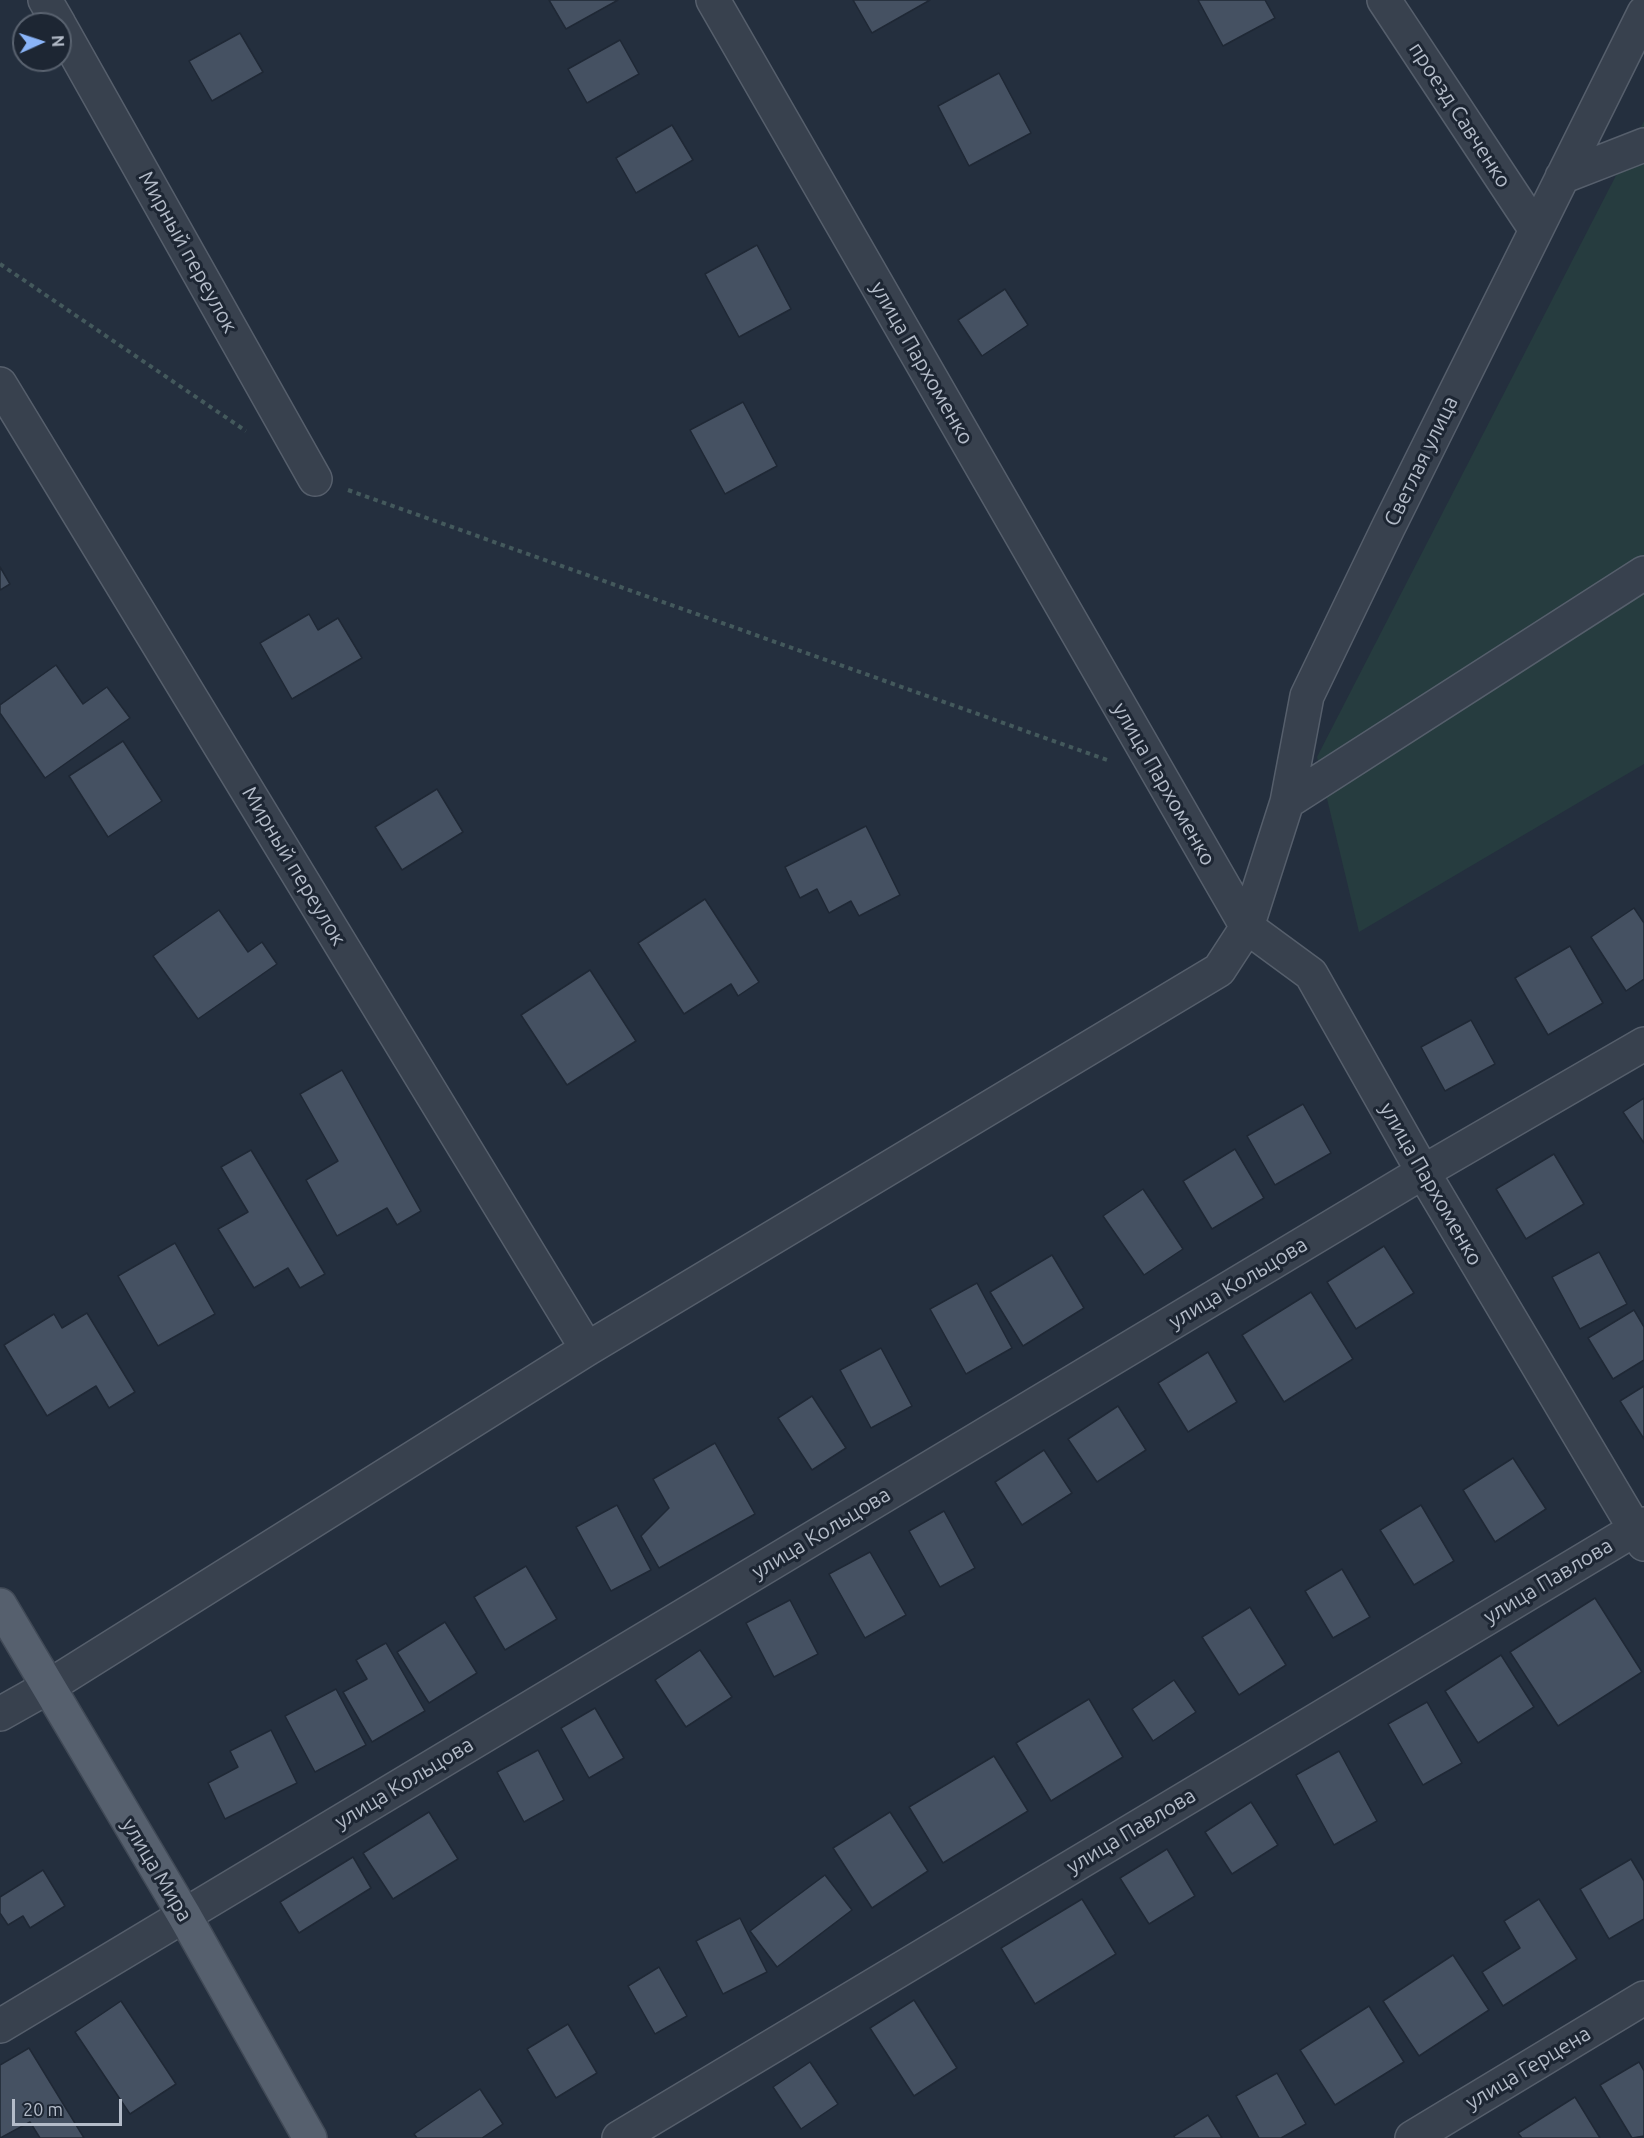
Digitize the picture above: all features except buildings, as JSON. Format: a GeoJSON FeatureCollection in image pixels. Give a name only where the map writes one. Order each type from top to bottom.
{"type":"FeatureCollection","features":[{"type":"Feature","properties":{"kind":"main road","name":"улица Мира"},"geometry":{"type":"LineString","coordinates":[[0,1605],[184,1915],[310,2138]]}},
{"type":"Feature","properties":{"kind":"street","name":"улица Пархоменко"},"geometry":{"type":"LineString","coordinates":[[713,0],[1247,927],[1311,975],[1423,1172],[1641,1533]]}},
{"type":"Feature","properties":{"kind":"street","name":"проезд Савченко"},"geometry":{"type":"LineString","coordinates":[[1384,0],[1536,230]]}},
{"type":"Feature","properties":{"kind":"street","name":"Светлая улица"},"geometry":{"type":"LineString","coordinates":[[0,1714],[48,1687],[588,1349],[1219,970],[1247,927],[1287,802],[1307,696],[1644,13]]}},
{"type":"Feature","properties":{"kind":"street","name":"Мирный переулок"},"geometry":{"type":"LineString","coordinates":[[72,48],[315,479]]}},
{"type":"Feature","properties":{"kind":"street"},"geometry":{"type":"LineString","coordinates":[[1562,177],[1644,145]]}},
{"type":"Feature","properties":{"kind":"street","name":"Мирный переулок"},"geometry":{"type":"LineString","coordinates":[[0,384],[588,1349]]}},
{"type":"Feature","properties":{"kind":"street"},"geometry":{"type":"LineString","coordinates":[[1287,802],[1644,573]]}},
{"type":"Feature","properties":{"kind":"street","name":"улица Кольцова"},"geometry":{"type":"LineString","coordinates":[[0,2026],[1423,1172],[1644,1044]]}},
{"type":"Feature","properties":{"kind":"street","name":"улица Павлова"},"geometry":{"type":"LineString","coordinates":[[619,2138],[1641,1533]]}},
{"type":"Feature","properties":{"kind":"street","name":"улица Герцена"},"geometry":{"type":"LineString","coordinates":[[1412,2138],[1644,1998]]}},
{"type":"Feature","properties":{"kind":"path"},"geometry":{"type":"LineString","coordinates":[[0,264],[246,432]]}},
{"type":"Feature","properties":{"kind":"path"},"geometry":{"type":"LineString","coordinates":[[315,479],[1161,779]]}},
{"type":"Feature","properties":{"kind":"green space"},"geometry":{"type":"Polygon","coordinates":[[[1644,121],[1644,764],[1359,932],[1317,757],[1644,121]]]}}]}
